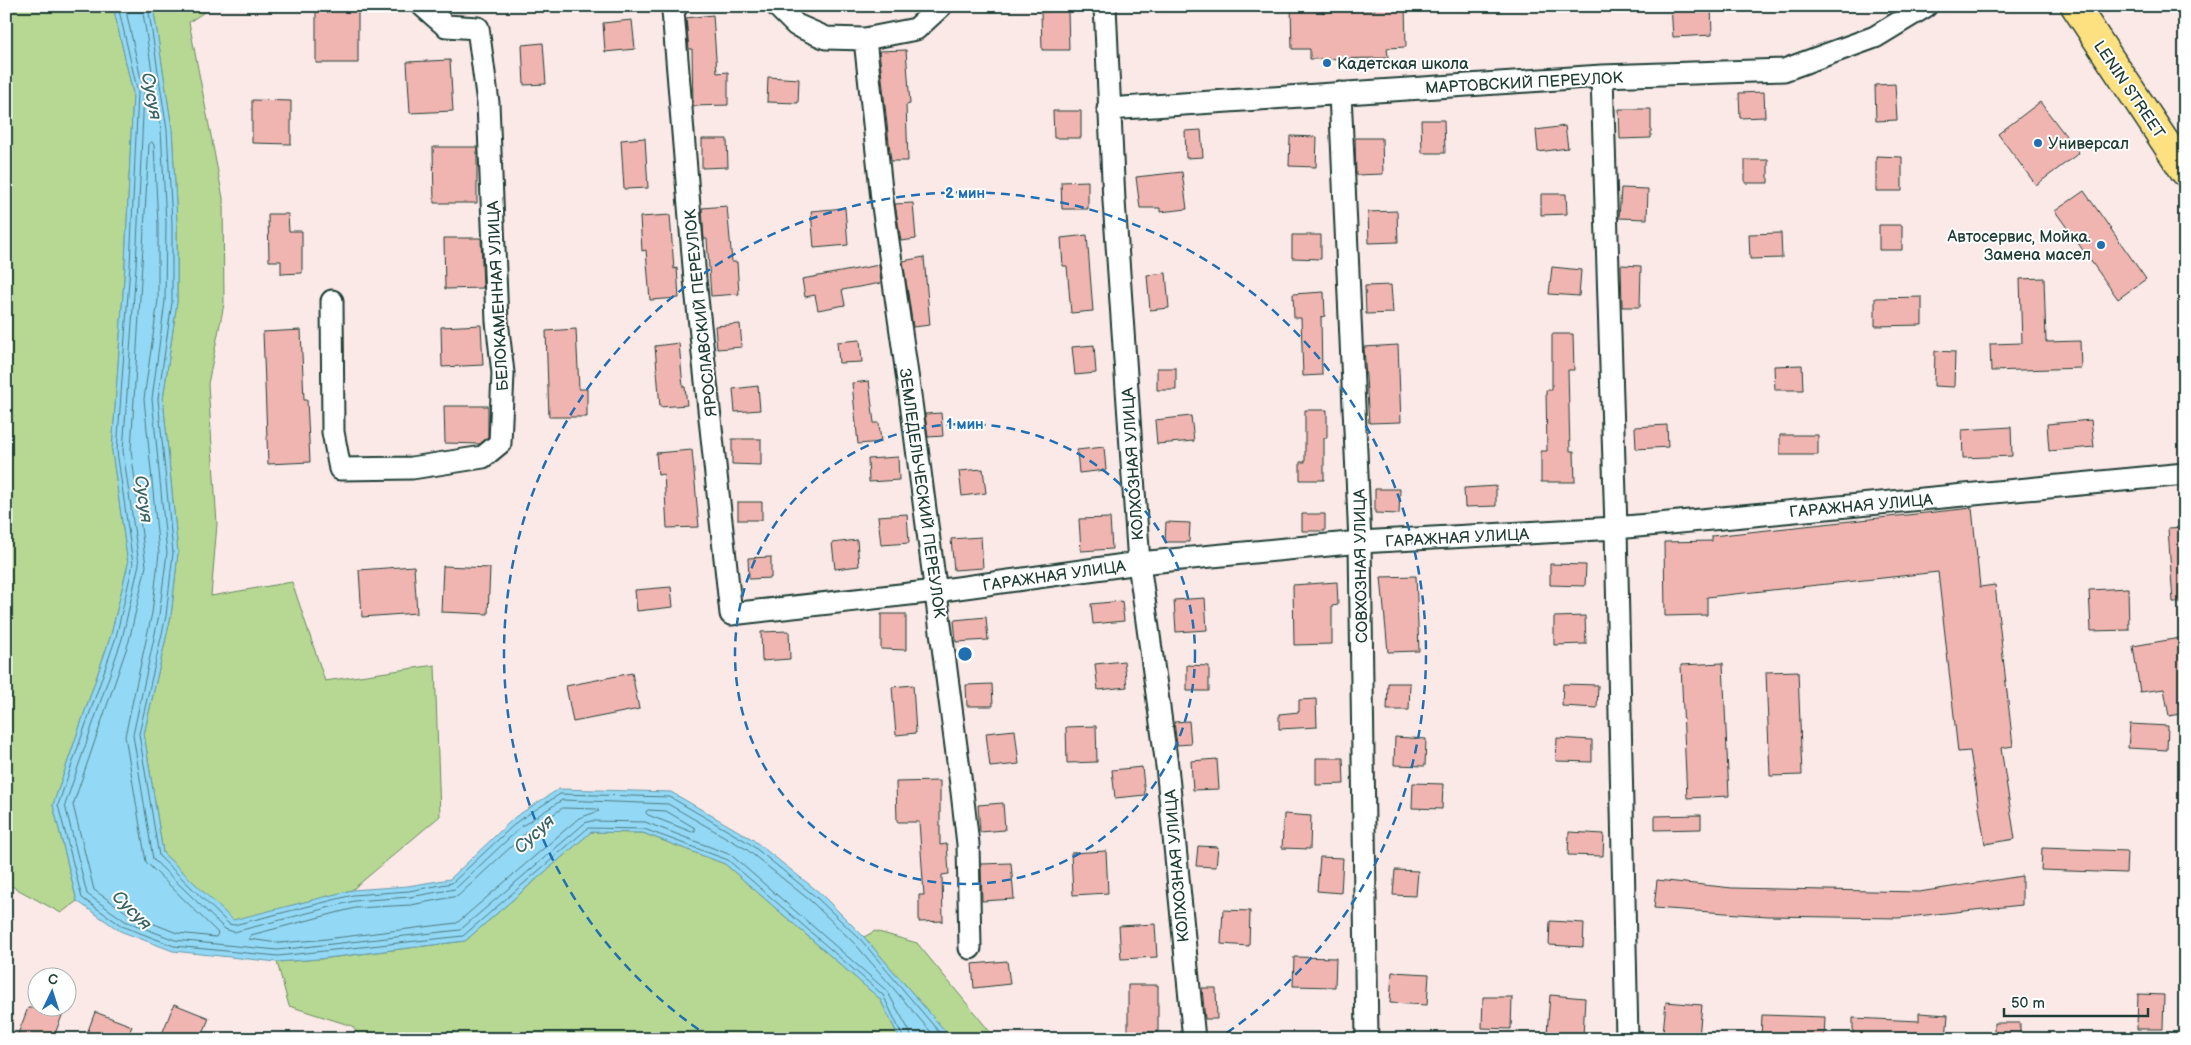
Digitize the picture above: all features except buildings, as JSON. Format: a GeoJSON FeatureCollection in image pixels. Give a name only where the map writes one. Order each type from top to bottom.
{"type":"FeatureCollection","features":[{"type":"Feature","properties":{"kind":"main road","name":"LENIN STREET"},"geometry":{"type":"LineString","coordinates":[[2075,6],[2185,172]]}},
{"type":"Feature","properties":{"kind":"street","name":"БЕЛОКАМЕННАЯ УЛИЦА"},"geometry":{"type":"LineString","coordinates":[[332,301],[333,432],[340,470],[412,468],[483,457],[500,443],[503,373],[497,321],[488,103],[478,28],[446,26],[422,6]]}},
{"type":"Feature","properties":{"kind":"street"},"geometry":{"type":"LineString","coordinates":[[777,6],[796,25],[826,38],[865,39],[916,29],[942,6]]}},
{"type":"Feature","properties":{"kind":"street","name":"КОЛХОЗНАЯ УЛИЦА"},"geometry":{"type":"LineString","coordinates":[[1104,6],[1108,109],[1139,563],[1167,766],[1194,1039]]}},
{"type":"Feature","properties":{"kind":"street","name":"МАРТОВСКИЙ ПЕРЕУЛОК"},"geometry":{"type":"LineString","coordinates":[[1108,109],[1602,76],[1784,70],[1875,37],[1926,6]]}},
{"type":"Feature","properties":{"kind":"street","name":"ЯРОСЛАВСКИЙ ПЕРЕУЛОК"},"geometry":{"type":"LineString","coordinates":[[675,9],[695,279],[732,614]]}},
{"type":"Feature","properties":{"kind":"street","name":"ЗЕМЛЕДЕЛЬЧЕСКИЙ ПЕРЕУЛОК"},"geometry":{"type":"LineString","coordinates":[[865,39],[882,199],[936,591],[968,844],[970,948]]}},
{"type":"Feature","properties":{"kind":"street"},"geometry":{"type":"LineString","coordinates":[[1602,76],[1616,528],[1627,1039]]}},
{"type":"Feature","properties":{"kind":"street","name":"СОВХОЗНАЯ УЛИЦА"},"geometry":{"type":"LineString","coordinates":[[1340,93],[1360,542],[1367,1039]]}},
{"type":"Feature","properties":{"kind":"street","name":"ГАРАЖНАЯ УЛИЦА"},"geometry":{"type":"LineString","coordinates":[[732,614],[936,591],[1139,563],[1360,542],[1616,528],[2185,474]]}},
{"type":"Feature","properties":{"kind":"green space"},"geometry":{"type":"Polygon","coordinates":[[[6,6],[113,6],[133,93],[125,265],[112,451],[128,564],[111,635],[53,805],[77,901],[61,913],[6,883],[6,6]]]}},
{"type":"Feature","properties":{"kind":"green space"},"geometry":{"type":"Polygon","coordinates":[[[153,6],[214,6],[189,22],[223,198],[224,304],[208,384],[217,524],[211,596],[292,582],[325,681],[435,665],[440,816],[352,890],[233,921],[163,853],[144,734],[171,616],[178,553],[163,399],[177,302],[177,223],[172,129],[153,6]]]}},
{"type":"Feature","properties":{"kind":"green space"},"geometry":{"type":"Polygon","coordinates":[[[591,832],[643,833],[725,864],[880,999],[900,1039],[363,1039],[352,1026],[289,1006],[277,962],[320,959],[465,941],[591,832]]]}},
{"type":"Feature","properties":{"kind":"green space"},"geometry":{"type":"Polygon","coordinates":[[[875,931],[917,943],[996,1039],[952,1039],[864,937],[875,931]]]}},
{"type":"Feature","properties":{"kind":"water","name":"Сусуя"},"geometry":{"type":"Polygon","coordinates":[[[113,6],[153,6],[172,129],[177,223],[177,302],[163,399],[178,553],[171,616],[144,734],[163,853],[233,920],[352,890],[408,886],[450,879],[515,817],[559,789],[671,792],[752,839],[820,893],[864,937],[952,1039],[900,1039],[880,999],[725,864],[643,833],[591,832],[465,941],[319,959],[277,962],[173,951],[120,931],[77,901],[53,805],[111,635],[128,564],[112,451],[125,265],[133,93],[113,6]]]}},
{"type":"Feature","properties":{"kind":"place","name":"Кадетская школа"},"geometry":{"type":"Point","coordinates":[1327,63]}},
{"type":"Feature","properties":{"kind":"place","name":"Универсал"},"geometry":{"type":"Point","coordinates":[2038,143]}},
{"type":"Feature","properties":{"kind":"place","name":"Автосервис, Мойка. Замена масел"},"geometry":{"type":"Point","coordinates":[2101,245]}}]}
